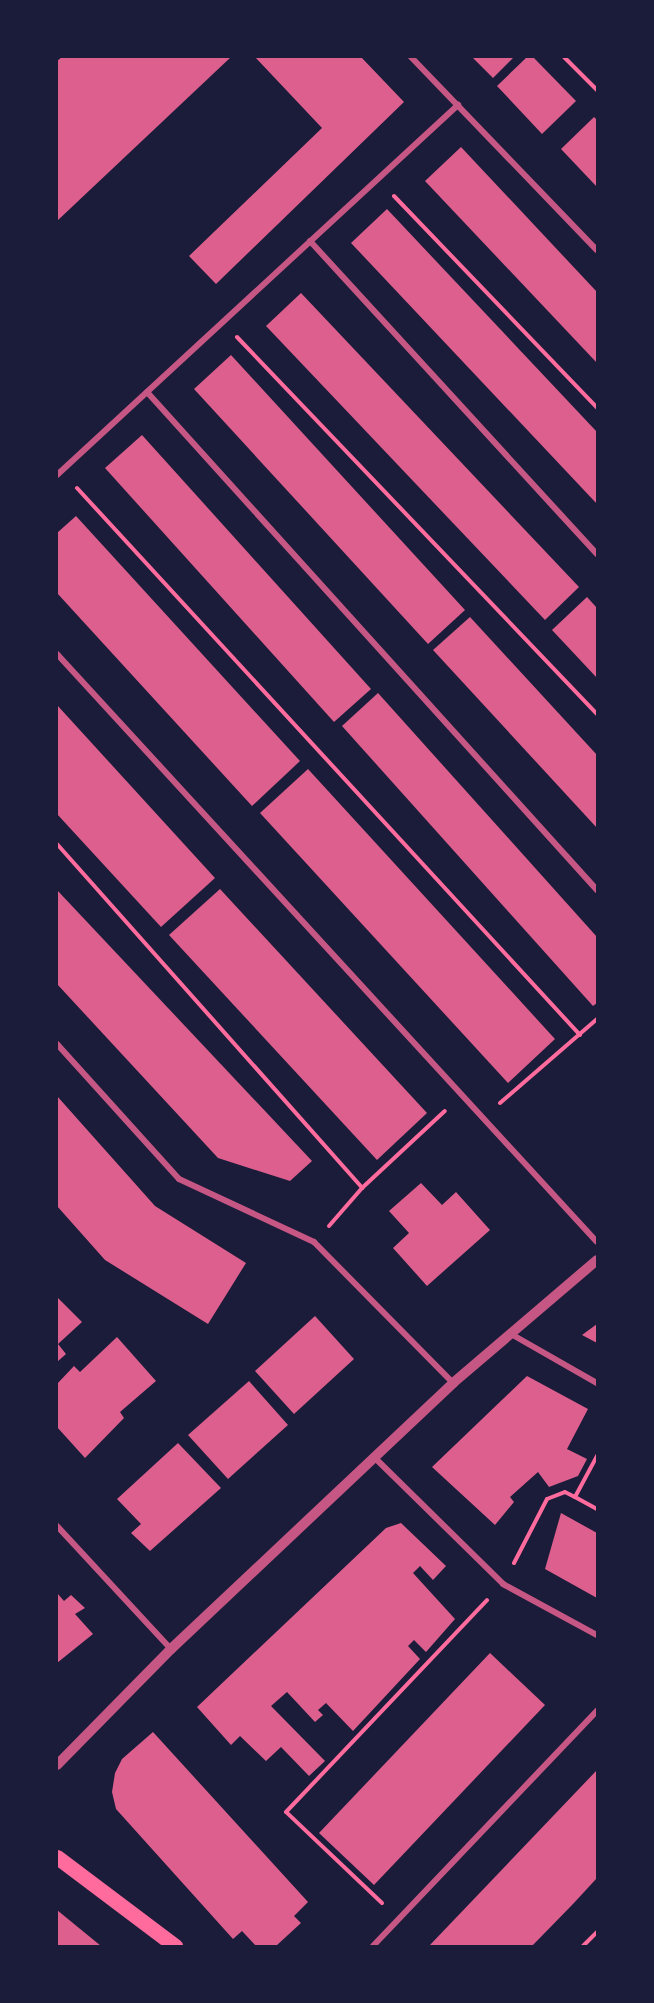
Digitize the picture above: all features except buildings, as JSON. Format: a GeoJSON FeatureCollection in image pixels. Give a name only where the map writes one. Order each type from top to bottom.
{"type":"FeatureCollection","features":[{"type":"Feature","properties":{"kind":"main road"},"geometry":{"type":"LineString","coordinates":[[57,1857],[175,1946]]}},
{"type":"Feature","properties":{"kind":"street"},"geometry":{"type":"LineString","coordinates":[[411,57],[597,250]]}},
{"type":"Feature","properties":{"kind":"street"},"geometry":{"type":"LineString","coordinates":[[59,473],[458,105]]}},
{"type":"Feature","properties":{"kind":"street"},"geometry":{"type":"LineString","coordinates":[[310,241],[597,554]]}},
{"type":"Feature","properties":{"kind":"street"},"geometry":{"type":"LineString","coordinates":[[147,392],[597,890]]}},
{"type":"Feature","properties":{"kind":"street"},"geometry":{"type":"LineString","coordinates":[[57,654],[463,1095],[481,1119],[597,1242]]}},
{"type":"Feature","properties":{"kind":"street"},"geometry":{"type":"LineString","coordinates":[[57,1044],[179,1179],[314,1242],[453,1383]]}},
{"type":"Feature","properties":{"kind":"street"},"geometry":{"type":"LineString","coordinates":[[57,1765],[171,1649],[453,1383],[597,1260]]}},
{"type":"Feature","properties":{"kind":"street"},"geometry":{"type":"LineString","coordinates":[[511,1334],[597,1383]]}},
{"type":"Feature","properties":{"kind":"street"},"geometry":{"type":"LineString","coordinates":[[375,1458],[503,1584],[597,1635]]}},
{"type":"Feature","properties":{"kind":"street"},"geometry":{"type":"LineString","coordinates":[[57,1526],[171,1649]]}},
{"type":"Feature","properties":{"kind":"street"},"geometry":{"type":"LineString","coordinates":[[373,1946],[597,1711]]}},
{"type":"Feature","properties":{"kind":"path"},"geometry":{"type":"LineString","coordinates":[[564,57],[597,90]]}},
{"type":"Feature","properties":{"kind":"path"},"geometry":{"type":"LineString","coordinates":[[378,178],[597,408]]}},
{"type":"Feature","properties":{"kind":"path"},"geometry":{"type":"LineString","coordinates":[[223,322],[597,714]]}},
{"type":"Feature","properties":{"kind":"path"},"geometry":{"type":"LineString","coordinates":[[59,473],[580,1035]]}},
{"type":"Feature","properties":{"kind":"path"},"geometry":{"type":"LineString","coordinates":[[57,844],[362,1188]]}},
{"type":"Feature","properties":{"kind":"path"},"geometry":{"type":"LineString","coordinates":[[481,1119],[597,1019]]}},
{"type":"Feature","properties":{"kind":"path"},"geometry":{"type":"LineString","coordinates":[[314,1242],[362,1188],[463,1095]]}},
{"type":"Feature","properties":{"kind":"path"},"geometry":{"type":"LineString","coordinates":[[576,1497],[597,1456]]}},
{"type":"Feature","properties":{"kind":"path"},"geometry":{"type":"LineString","coordinates":[[399,1919],[286,1812],[503,1584],[547,1499],[565,1492],[597,1509]]}},
{"type":"Feature","properties":{"kind":"path"},"geometry":{"type":"LineString","coordinates":[[583,1946],[597,1932]]}}]}
